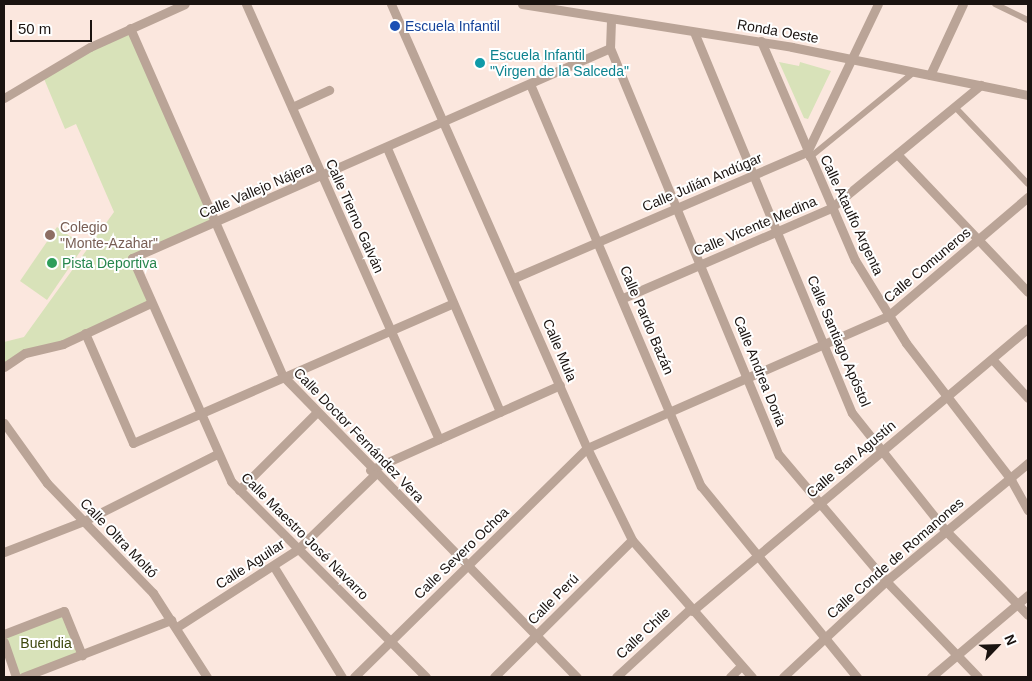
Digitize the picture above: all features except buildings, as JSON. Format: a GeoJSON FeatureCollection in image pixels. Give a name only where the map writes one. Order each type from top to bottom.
{"type":"FeatureCollection","features":[{"type":"Feature","properties":{"kind":"street"},"geometry":{"type":"LineString","coordinates":[[4,98],[130,28],[185,4]]}},
{"type":"Feature","properties":{"kind":"street","name":"Calle Tierno Galván"},"geometry":{"type":"LineString","coordinates":[[246,4],[439,439]]}},
{"type":"Feature","properties":{"kind":"street","name":"Calle Mula"},"geometry":{"type":"LineString","coordinates":[[392,4],[514,278],[587,448],[632,540],[691,610],[752,677]]}},
{"type":"Feature","properties":{"kind":"street","name":"Ronda Oeste"},"geometry":{"type":"LineString","coordinates":[[522,4],[611,20],[761,41],[1028,95]]}},
{"type":"Feature","properties":{"kind":"street"},"geometry":{"type":"LineString","coordinates":[[808,155],[878,4]]}},
{"type":"Feature","properties":{"kind":"street"},"geometry":{"type":"LineString","coordinates":[[930,74],[963,4]]}},
{"type":"Feature","properties":{"kind":"street"},"geometry":{"type":"LineString","coordinates":[[995,4],[1028,20]]}},
{"type":"Feature","properties":{"kind":"street","name":"Calle Andrea Doria"},"geometry":{"type":"LineString","coordinates":[[611,20],[610,48],[749,376],[779,455],[886,581],[978,677]]}},
{"type":"Feature","properties":{"kind":"street","name":"Calle Doctor Fernández Vera"},"geometry":{"type":"LineString","coordinates":[[130,28],[283,376],[316,414],[372,472],[468,565],[577,677]]}},
{"type":"Feature","properties":{"kind":"street","name":"Calle Santiago Apóstol"},"geometry":{"type":"LineString","coordinates":[[694,32],[826,344],[852,413],[946,531],[1028,615]]}},
{"type":"Feature","properties":{"kind":"street","name":"Calle Ataulfo Argenta"},"geometry":{"type":"LineString","coordinates":[[761,41],[832,208],[888,316],[946,396],[1010,478],[1028,510]]}},
{"type":"Feature","properties":{"kind":"street","name":"Calle Vallejo Nájera"},"geometry":{"type":"LineString","coordinates":[[132,258],[445,123],[610,48]]}},
{"type":"Feature","properties":{"kind":"street"},"geometry":{"type":"LineString","coordinates":[[808,155],[914,72]]}},
{"type":"Feature","properties":{"kind":"street","name":"Calle Pardo Bazán"},"geometry":{"type":"LineString","coordinates":[[530,84],[671,410],[700,486],[857,677]]}},
{"type":"Feature","properties":{"kind":"street","name":"Calle Vicente Medina"},"geometry":{"type":"LineString","coordinates":[[623,298],[832,208],[981,85]]}},
{"type":"Feature","properties":{"kind":"street"},"geometry":{"type":"LineString","coordinates":[[292,107],[330,90]]}},
{"type":"Feature","properties":{"kind":"street"},"geometry":{"type":"LineString","coordinates":[[955,106],[1028,184]]}},
{"type":"Feature","properties":{"kind":"street"},"geometry":{"type":"LineString","coordinates":[[387,148],[500,412]]}},
{"type":"Feature","properties":{"kind":"street"},"geometry":{"type":"LineString","coordinates":[[897,154],[1028,292]]}},
{"type":"Feature","properties":{"kind":"street","name":"Calle Julián Andúgar"},"geometry":{"type":"LineString","coordinates":[[514,278],[753,175],[808,155]]}},
{"type":"Feature","properties":{"kind":"street","name":"Calle Comuneros"},"geometry":{"type":"LineString","coordinates":[[587,448],[888,316],[1028,197]]}},
{"type":"Feature","properties":{"kind":"street","name":"Calle Maestro José Navarro"},"geometry":{"type":"LineString","coordinates":[[132,258],[217,454],[239,490],[426,677]]}},
{"type":"Feature","properties":{"kind":"street"},"geometry":{"type":"LineString","coordinates":[[4,367],[25,354],[85,334],[151,303]]}},
{"type":"Feature","properties":{"kind":"street"},"geometry":{"type":"LineString","coordinates":[[85,334],[133,443],[453,303]]}},
{"type":"Feature","properties":{"kind":"street","name":"Calle San Agustín"},"geometry":{"type":"LineString","coordinates":[[691,610],[1028,328]]}},
{"type":"Feature","properties":{"kind":"street"},"geometry":{"type":"LineString","coordinates":[[992,359],[1028,398]]}},
{"type":"Feature","properties":{"kind":"street","name":"Calle Aguilar"},"geometry":{"type":"LineString","coordinates":[[23,677],[174,623],[274,566],[298,548],[372,472],[439,439],[560,385]]}},
{"type":"Feature","properties":{"kind":"street"},"geometry":{"type":"LineString","coordinates":[[239,490],[316,414]]}},
{"type":"Feature","properties":{"kind":"street","name":"Calle Oltra Moltó"},"geometry":{"type":"LineString","coordinates":[[4,423],[47,483],[174,623],[204,676]]}},
{"type":"Feature","properties":{"kind":"street","name":"Calle Severo Ochoa"},"geometry":{"type":"LineString","coordinates":[[354,677],[587,448]]}},
{"type":"Feature","properties":{"kind":"street"},"geometry":{"type":"LineString","coordinates":[[4,552],[84,522],[217,454]]}},
{"type":"Feature","properties":{"kind":"street","name":"Calle Conde de Romanones"},"geometry":{"type":"LineString","coordinates":[[783,677],[886,581],[1028,463]]}},
{"type":"Feature","properties":{"kind":"street","name":"Calle Perú"},"geometry":{"type":"LineString","coordinates":[[494,677],[632,540]]}},
{"type":"Feature","properties":{"kind":"street"},"geometry":{"type":"LineString","coordinates":[[274,566],[342,677]]}},
{"type":"Feature","properties":{"kind":"street"},"geometry":{"type":"LineString","coordinates":[[931,677],[1028,595]]}},
{"type":"Feature","properties":{"kind":"street","name":"Calle Chile"},"geometry":{"type":"LineString","coordinates":[[616,677],[691,610]]}},
{"type":"Feature","properties":{"kind":"street"},"geometry":{"type":"LineString","coordinates":[[4,634],[64,611],[82,655]]}},
{"type":"Feature","properties":{"kind":"street"},"geometry":{"type":"LineString","coordinates":[[4,642],[16,677]]}},
{"type":"Feature","properties":{"kind":"street"},"geometry":{"type":"LineString","coordinates":[[730,677],[741,666]]}},
{"type":"Feature","properties":{"kind":"green space"},"geometry":{"type":"Polygon","coordinates":[[[130,28],[216,223],[132,258],[151,303],[63,344],[33,350],[4,367],[4,342],[24,337],[114,212],[76,124],[65,129],[42,74],[130,28]]]}},
{"type":"Feature","properties":{"kind":"green space"},"geometry":{"type":"Polygon","coordinates":[[[779,62],[799,66],[800,62],[831,71],[808,119],[804,118],[779,62]]]}},
{"type":"Feature","properties":{"kind":"green space","name":"Pista Deportiva"},"geometry":{"type":"Polygon","coordinates":[[[57,227],[84,246],[47,300],[20,281],[57,227]]]}},
{"type":"Feature","properties":{"kind":"green space","name":"Buendia"},"geometry":{"type":"Polygon","coordinates":[[[64,611],[82,655],[16,677],[4,634],[64,611]]]}},
{"type":"Feature","properties":{"kind":"place","name":"Escuela Infantil"},"geometry":{"type":"Point","coordinates":[395,26]}},
{"type":"Feature","properties":{"kind":"place","name":"Escuela Infantil \"Virgen de la Salceda\""},"geometry":{"type":"Point","coordinates":[480,63]}},
{"type":"Feature","properties":{"kind":"place","name":"Colegio \"Monte-Azahar\""},"geometry":{"type":"Point","coordinates":[50,235]}},
{"type":"Feature","properties":{"kind":"place","name":"Pista Deportiva"},"geometry":{"type":"Point","coordinates":[52,263]}}]}
